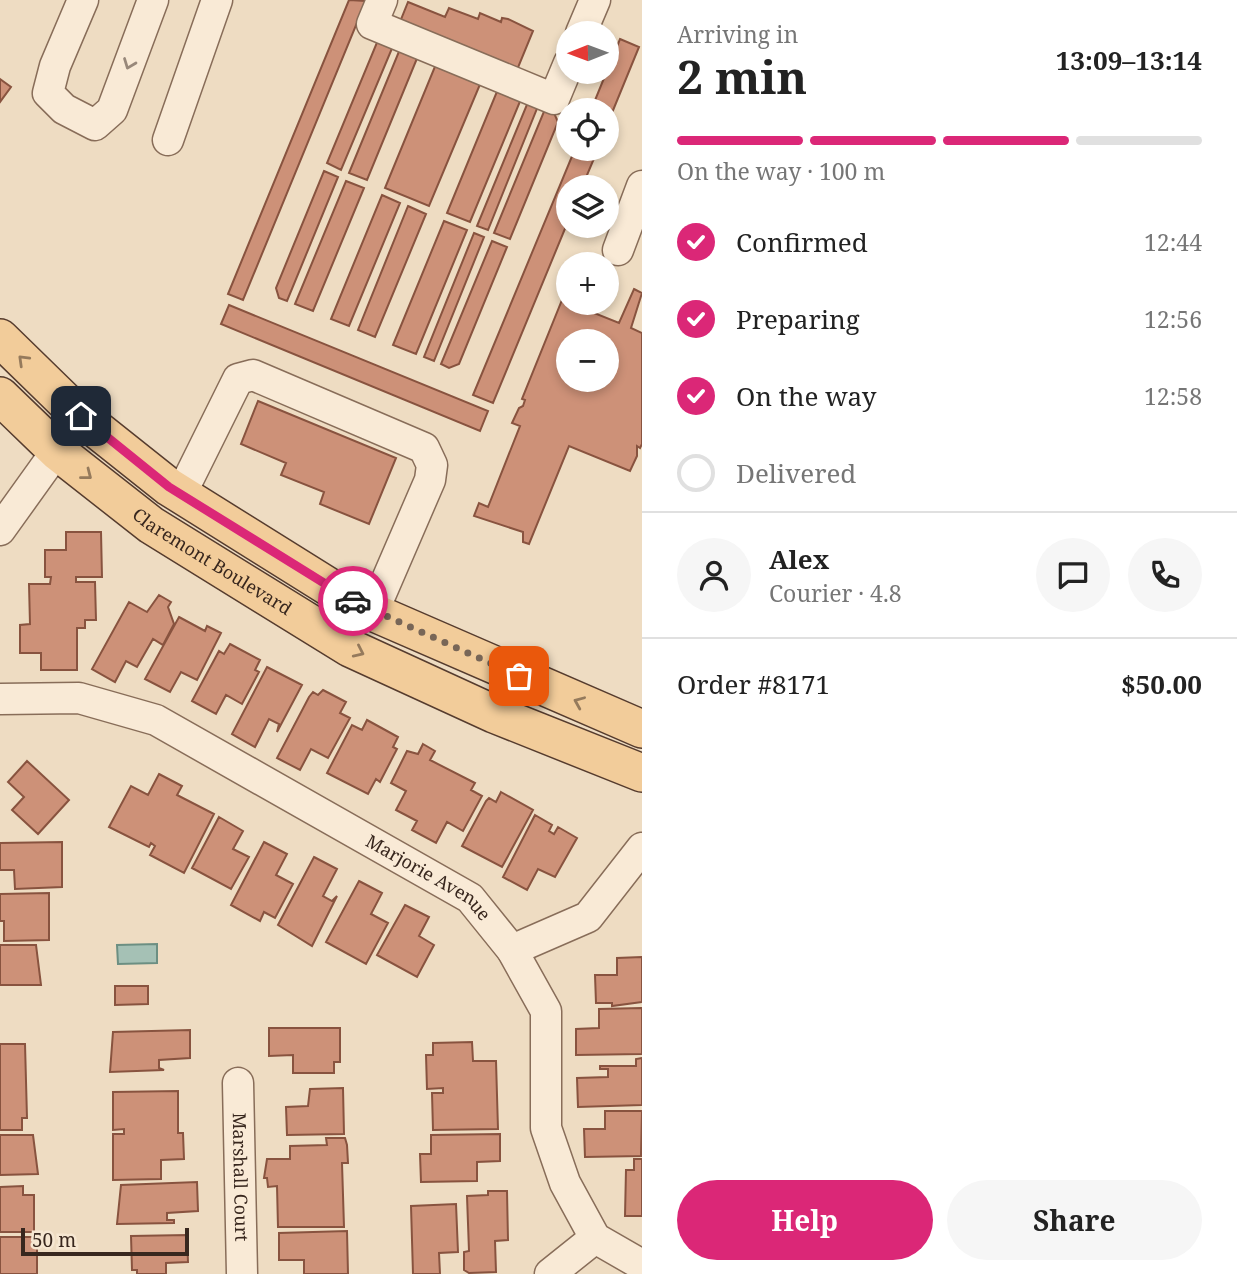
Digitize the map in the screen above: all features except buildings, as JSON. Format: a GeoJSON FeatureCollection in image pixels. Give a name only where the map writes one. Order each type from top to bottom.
{"type":"FeatureCollection","features":[{"type":"Feature","properties":{"kind":"main road"},"geometry":{"type":"LineString","coordinates":[[0,338],[81,416],[181,494],[373,612],[642,729]]}},
{"type":"Feature","properties":{"kind":"main road","name":"Claremont Boulevard"},"geometry":{"type":"LineString","coordinates":[[0,396],[58,452],[151,524],[350,648],[494,714],[642,773]]}},
{"type":"Feature","properties":{"kind":"street"},"geometry":{"type":"LineString","coordinates":[[83,0],[55,66],[47,93],[64,109],[95,125],[112,110],[153,0]]}},
{"type":"Feature","properties":{"kind":"street"},"geometry":{"type":"LineString","coordinates":[[168,140],[218,0]]}},
{"type":"Feature","properties":{"kind":"street"},"geometry":{"type":"LineString","coordinates":[[382,0],[372,24],[554,99],[560,84]]}},
{"type":"Feature","properties":{"kind":"street"},"geometry":{"type":"LineString","coordinates":[[586,21],[595,0]]}},
{"type":"Feature","properties":{"kind":"street"},"geometry":{"type":"LineString","coordinates":[[618,250],[642,186]]}},
{"type":"Feature","properties":{"kind":"street"},"geometry":{"type":"LineString","coordinates":[[181,494],[238,379],[253,375],[424,448],[432,465],[430,480],[373,612]]}},
{"type":"Feature","properties":{"kind":"street"},"geometry":{"type":"LineString","coordinates":[[0,530],[58,452],[81,416]]}},
{"type":"Feature","properties":{"kind":"street","name":"Marjorie Avenue"},"geometry":{"type":"LineString","coordinates":[[0,699],[79,698],[156,720],[470,898],[512,950],[546,1011],[546,1128],[565,1183],[595,1238]]}},
{"type":"Feature","properties":{"kind":"street"},"geometry":{"type":"LineString","coordinates":[[512,950],[588,917],[642,848]]}},
{"type":"Feature","properties":{"kind":"street","name":"Marshall Court"},"geometry":{"type":"LineString","coordinates":[[238,1083],[242,1274]]}},
{"type":"Feature","properties":{"kind":"street"},"geometry":{"type":"LineString","coordinates":[[550,1274],[595,1238],[642,1265]]}},
{"type":"Feature","properties":{"kind":"shaded area"},"geometry":{"type":"Polygon","coordinates":[[[157,944],[157,963],[118,964],[117,945],[157,944]]]}},
{"type":"Feature","properties":{"kind":"way so far"},"geometry":{"type":"LineString","coordinates":[[353,601],[361,607],[519,676]]}},
{"type":"Feature","properties":{"kind":"route"},"geometry":{"type":"LineString","coordinates":[[81,416],[169,487],[353,601]]}}]}
